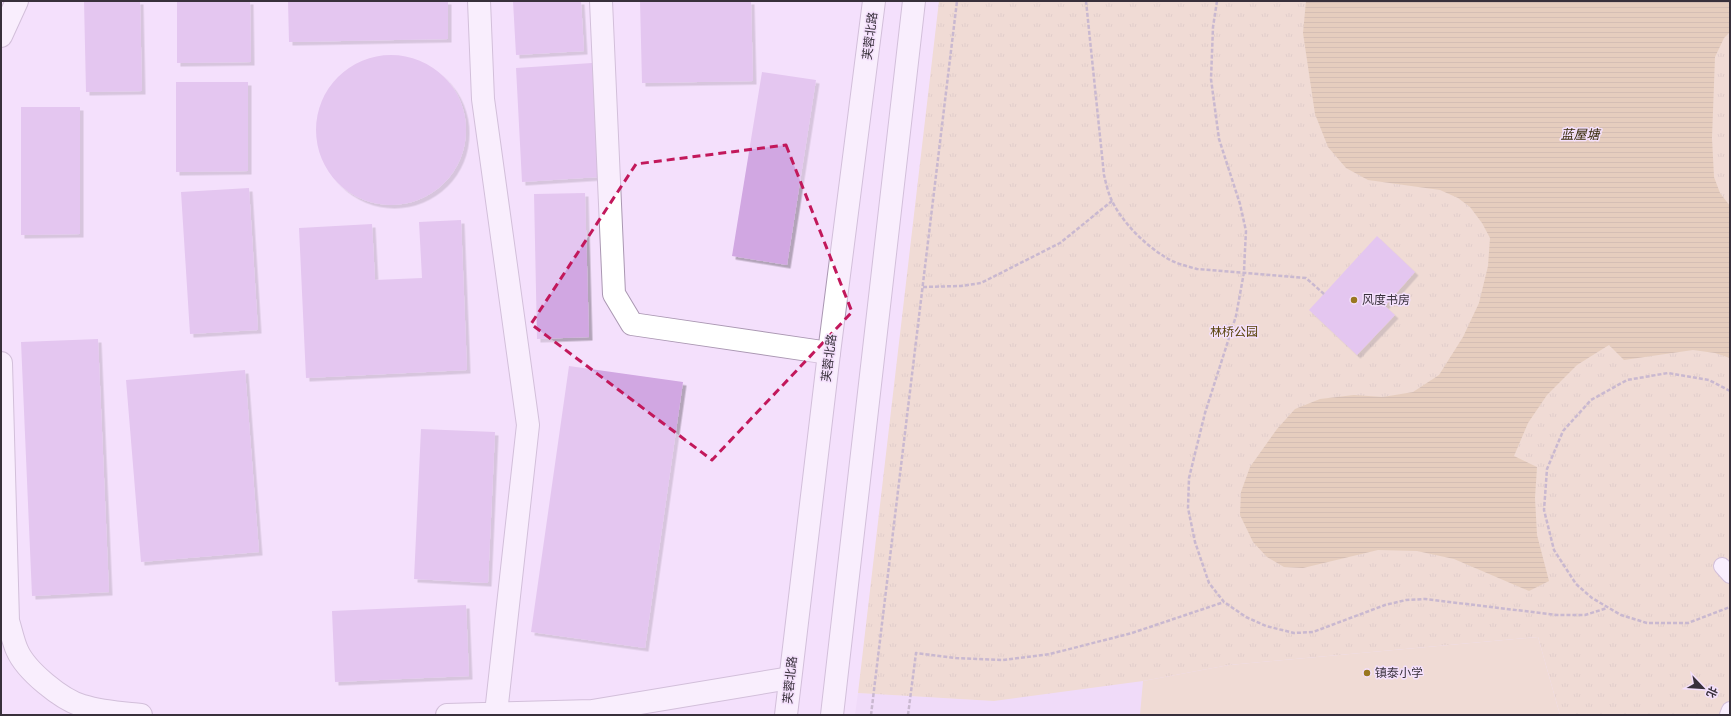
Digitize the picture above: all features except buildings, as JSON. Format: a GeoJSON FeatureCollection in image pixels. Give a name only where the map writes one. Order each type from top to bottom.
{"type":"FeatureCollection","features":[{"type":"Feature","properties":{"kind":"street"},"geometry":{"type":"LineString","coordinates":[[1,36],[17,1]]}},
{"type":"Feature","properties":{"kind":"street"},"geometry":{"type":"LineString","coordinates":[[479,1],[482,99],[528,425],[496,713]]}},
{"type":"Feature","properties":{"kind":"street"},"geometry":{"type":"LineString","coordinates":[[601,1],[614,294],[632,324],[829,353]]}},
{"type":"Feature","properties":{"kind":"street","name":"芙蓉北路"},"geometry":{"type":"LineString","coordinates":[[786,715],[829,353],[874,1]]}},
{"type":"Feature","properties":{"kind":"street"},"geometry":{"type":"LineString","coordinates":[[832,715],[914,1]]}},
{"type":"Feature","properties":{"kind":"street"},"geometry":{"type":"LineString","coordinates":[[1,364],[8,621],[17,651],[32,672],[56,692],[82,706],[112,712],[141,715]]}},
{"type":"Feature","properties":{"kind":"street"},"geometry":{"type":"LineString","coordinates":[[447,715],[592,711],[790,678]]}},
{"type":"Feature","properties":{"kind":"lane"},"geometry":{"type":"LineString","coordinates":[[1728,715],[1730,710]]}},
{"type":"Feature","properties":{"kind":"path"},"geometry":{"type":"LineString","coordinates":[[871,715],[957,1]]}},
{"type":"Feature","properties":{"kind":"path"},"geometry":{"type":"LineString","coordinates":[[1086,1],[1104,175],[1112,201],[1124,220],[1139,236],[1165,257],[1180,264],[1197,269],[1306,278],[1324,294]]}},
{"type":"Feature","properties":{"kind":"path"},"geometry":{"type":"LineString","coordinates":[[1217,1],[1213,27],[1211,79],[1219,139],[1240,204],[1246,232],[1244,272],[1236,316],[1205,413],[1189,478],[1188,508],[1195,542],[1209,583],[1224,602],[1246,617],[1266,626],[1294,633],[1313,632],[1385,605],[1406,600],[1425,599],[1557,615],[1585,615],[1607,608]]}},
{"type":"Feature","properties":{"kind":"path"},"geometry":{"type":"LineString","coordinates":[[923,287],[961,286],[981,283],[1060,243],[1112,201]]}},
{"type":"Feature","properties":{"kind":"path"},"geometry":{"type":"LineString","coordinates":[[1730,391],[1709,380],[1668,373],[1627,380],[1591,400],[1563,431],[1547,469],[1544,510],[1554,550],[1576,584],[1592,598],[1607,608],[1621,615],[1648,623],[1688,623],[1730,607]]}},
{"type":"Feature","properties":{"kind":"path"},"geometry":{"type":"LineString","coordinates":[[908,715],[916,653],[956,658],[1003,660],[1050,654],[1132,632],[1224,602]]}},
{"type":"Feature","properties":{"kind":"highlighted area"},"geometry":{"type":"Polygon","coordinates":[[[786,145],[852,312],[712,460],[531,324],[636,164],[786,145]]]}},
{"type":"Feature","properties":{"kind":"shaded area"},"geometry":{"type":"Polygon","coordinates":[[[1229,665],[1560,715],[855,715],[858,693],[994,701],[1229,665]]]}},
{"type":"Feature","properties":{"kind":"green space","name":"林桥公园"},"geometry":{"type":"Polygon","coordinates":[[[939,1],[1730,1],[1730,715],[1560,715],[1538,637],[1229,665],[1143,681],[994,701],[858,693],[939,1]]]}},
{"type":"Feature","properties":{"kind":"green space","name":"镇泰小学"},"geometry":{"type":"Polygon","coordinates":[[[1538,637],[1560,715],[1140,715],[1143,681],[1229,665],[1538,637]]]}},
{"type":"Feature","properties":{"kind":"water","name":"蓝屋塘"},"geometry":{"type":"Polygon","coordinates":[[[1306,1],[1730,1],[1730,32],[1724,38],[1715,57],[1712,138],[1714,177],[1720,193],[1730,206],[1730,358],[1715,353],[1693,350],[1624,360],[1609,345],[1577,365],[1547,395],[1528,423],[1514,456],[1537,467],[1535,498],[1537,535],[1549,581],[1529,591],[1454,559],[1417,551],[1378,550],[1303,568],[1284,567],[1267,557],[1253,542],[1240,515],[1241,492],[1250,467],[1277,429],[1295,409],[1320,399],[1354,395],[1383,397],[1413,392],[1439,375],[1463,337],[1479,303],[1488,266],[1490,238],[1482,223],[1470,207],[1458,198],[1440,190],[1368,180],[1346,168],[1328,147],[1315,114],[1303,33],[1306,1]]]}},
{"type":"Feature","properties":{"kind":"place","name":"风度书房"},"geometry":{"type":"Point","coordinates":[1354,300]}},
{"type":"Feature","properties":{"kind":"place","name":"镇泰小学"},"geometry":{"type":"Point","coordinates":[1367,673]}}]}
